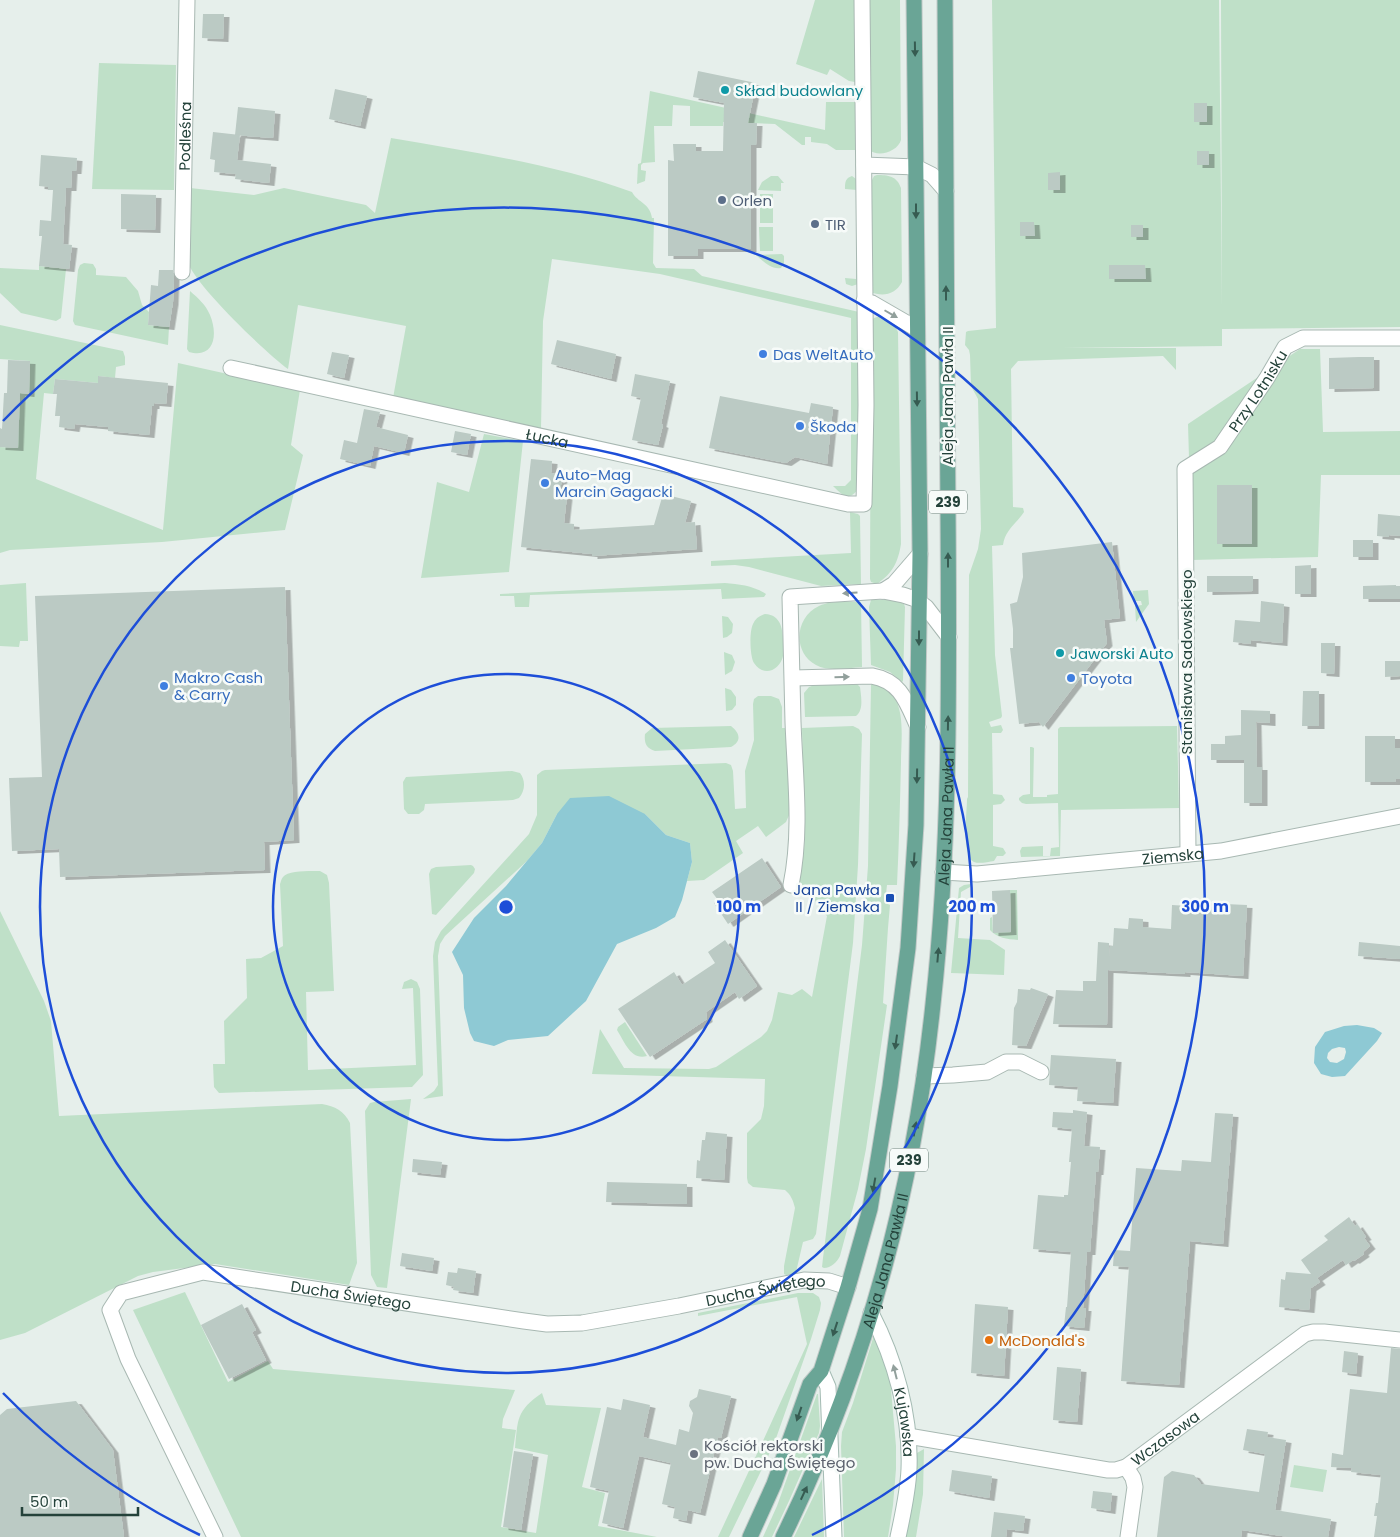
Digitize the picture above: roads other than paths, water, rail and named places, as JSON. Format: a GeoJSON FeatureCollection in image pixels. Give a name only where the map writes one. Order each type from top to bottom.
{"type":"FeatureCollection","features":[{"type":"Feature","properties":{"kind":"main road","name":"Aleja Jana Pawła II"},"geometry":{"type":"LineString","coordinates":[[750,1537],[774,1484],[810,1384],[821,1371],[870,1209],[908,948],[916,825],[920,554],[914,0]]}},
{"type":"Feature","properties":{"kind":"main road","name":"Aleja Jana Pawła II"},"geometry":{"type":"LineString","coordinates":[[783,1537],[808,1484],[844,1396],[883,1274],[907,1172],[924,1076],[934,1004],[942,910],[947,795],[950,638],[945,0]]}},
{"type":"Feature","properties":{"kind":"street","name":"Podleśna"},"geometry":{"type":"LineString","coordinates":[[182,272],[187,0]]}},
{"type":"Feature","properties":{"kind":"street"},"geometry":{"type":"LineString","coordinates":[[862,0],[864,301]]}},
{"type":"Feature","properties":{"kind":"street"},"geometry":{"type":"LineString","coordinates":[[864,165],[916,167],[932,175],[946,191]]}},
{"type":"Feature","properties":{"kind":"street","name":"Aleja Jana Pawła II"},"geometry":{"type":"LineString","coordinates":[[864,301],[872,303],[917,329]]}},
{"type":"Feature","properties":{"kind":"street","name":"Łucka"},"geometry":{"type":"LineString","coordinates":[[231,368],[848,504],[864,504],[866,405],[864,301]]}},
{"type":"Feature","properties":{"kind":"street","name":"Przy Lotnisku"},"geometry":{"type":"LineString","coordinates":[[1185,469],[1220,447],[1267,378],[1285,347],[1303,338],[1400,338]]}},
{"type":"Feature","properties":{"kind":"street","name":"Stanisława Sadowskiego"},"geometry":{"type":"LineString","coordinates":[[1185,469],[1188,854]]}},
{"type":"Feature","properties":{"kind":"street"},"geometry":{"type":"LineString","coordinates":[[883,591],[894,584],[920,554]]}},
{"type":"Feature","properties":{"kind":"street"},"geometry":{"type":"LineString","coordinates":[[791,885],[796,857],[798,818],[790,597],[883,591],[908,596],[926,607],[950,638]]}},
{"type":"Feature","properties":{"kind":"street"},"geometry":{"type":"LineString","coordinates":[[793,678],[872,676],[881,678],[890,682],[898,689],[906,700],[918,727]]}},
{"type":"Feature","properties":{"kind":"street","name":"Ziemska"},"geometry":{"type":"LineString","coordinates":[[943,872],[977,874],[1221,851],[1400,816]]}},
{"type":"Feature","properties":{"kind":"street"},"geometry":{"type":"LineString","coordinates":[[924,1076],[987,1072],[1006,1062],[1021,1062],[1041,1072]]}},
{"type":"Feature","properties":{"kind":"street","name":"Ducha Świętego"},"geometry":{"type":"LineString","coordinates":[[215,1537],[128,1359],[110,1310],[121,1293],[203,1272],[524,1321],[564,1324],[582,1323],[679,1306],[804,1280],[829,1281],[848,1286]]}},
{"type":"Feature","properties":{"kind":"street","name":"Kujawska"},"geometry":{"type":"LineString","coordinates":[[871,1313],[882,1333],[892,1359],[906,1419],[909,1457],[908,1484],[898,1537]]}},
{"type":"Feature","properties":{"kind":"street","name":"Wczasowa"},"geometry":{"type":"LineString","coordinates":[[908,1436],[1116,1470],[1126,1467],[1305,1334],[1324,1332],[1400,1340]]}},
{"type":"Feature","properties":{"kind":"street"},"geometry":{"type":"LineString","coordinates":[[821,1371],[828,1388],[834,1537]]}},
{"type":"Feature","properties":{"kind":"street"},"geometry":{"type":"LineString","coordinates":[[1126,1467],[1133,1478],[1135,1487],[1128,1537]]}},
{"type":"Feature","properties":{"kind":"water"},"geometry":{"type":"Polygon","coordinates":[[[609,796],[645,814],[666,835],[690,843],[692,862],[682,900],[675,917],[656,928],[617,944],[586,1001],[548,1036],[508,1040],[494,1046],[474,1041],[470,1033],[464,1008],[463,975],[452,952],[474,918],[506,886],[542,843],[557,814],[570,798],[609,796]]]}},
{"type":"Feature","properties":{"kind":"water"},"geometry":{"type":"Polygon","coordinates":[[[1357,1025],[1374,1028],[1382,1033],[1345,1076],[1332,1077],[1321,1074],[1314,1063],[1315,1047],[1325,1032],[1344,1026],[1357,1025]],[[1345,1048],[1332,1049],[1328,1053],[1327,1058],[1330,1062],[1337,1063],[1344,1059],[1345,1048]]]}},
{"type":"Feature","properties":{"kind":"place","name":"Skład budowlany"},"geometry":{"type":"Point","coordinates":[725,90]}},
{"type":"Feature","properties":{"kind":"place","name":"Orlen"},"geometry":{"type":"Point","coordinates":[722,200]}},
{"type":"Feature","properties":{"kind":"place","name":"TIR"},"geometry":{"type":"Point","coordinates":[815,224]}},
{"type":"Feature","properties":{"kind":"place","name":"Das WeltAuto"},"geometry":{"type":"Point","coordinates":[763,354]}},
{"type":"Feature","properties":{"kind":"place","name":"Škoda"},"geometry":{"type":"Point","coordinates":[800,426]}},
{"type":"Feature","properties":{"kind":"place","name":"Auto-Mag Marcin Gagacki"},"geometry":{"type":"Point","coordinates":[545,483]}},
{"type":"Feature","properties":{"kind":"place","name":"Jaworski Auto"},"geometry":{"type":"Point","coordinates":[1060,653]}},
{"type":"Feature","properties":{"kind":"place","name":"Toyota"},"geometry":{"type":"Point","coordinates":[1071,678]}},
{"type":"Feature","properties":{"kind":"place","name":"Makro Cash & Carry"},"geometry":{"type":"Point","coordinates":[164,686]}},
{"type":"Feature","properties":{"kind":"place","name":"Jana Pawła II / Ziemska"},"geometry":{"type":"Point","coordinates":[890,898]}},
{"type":"Feature","properties":{"kind":"place","name":"McDonald's"},"geometry":{"type":"Point","coordinates":[989,1340]}},
{"type":"Feature","properties":{"kind":"place","name":"Kościół rektorski pw. Ducha Świętego"},"geometry":{"type":"Point","coordinates":[694,1454]}}]}
